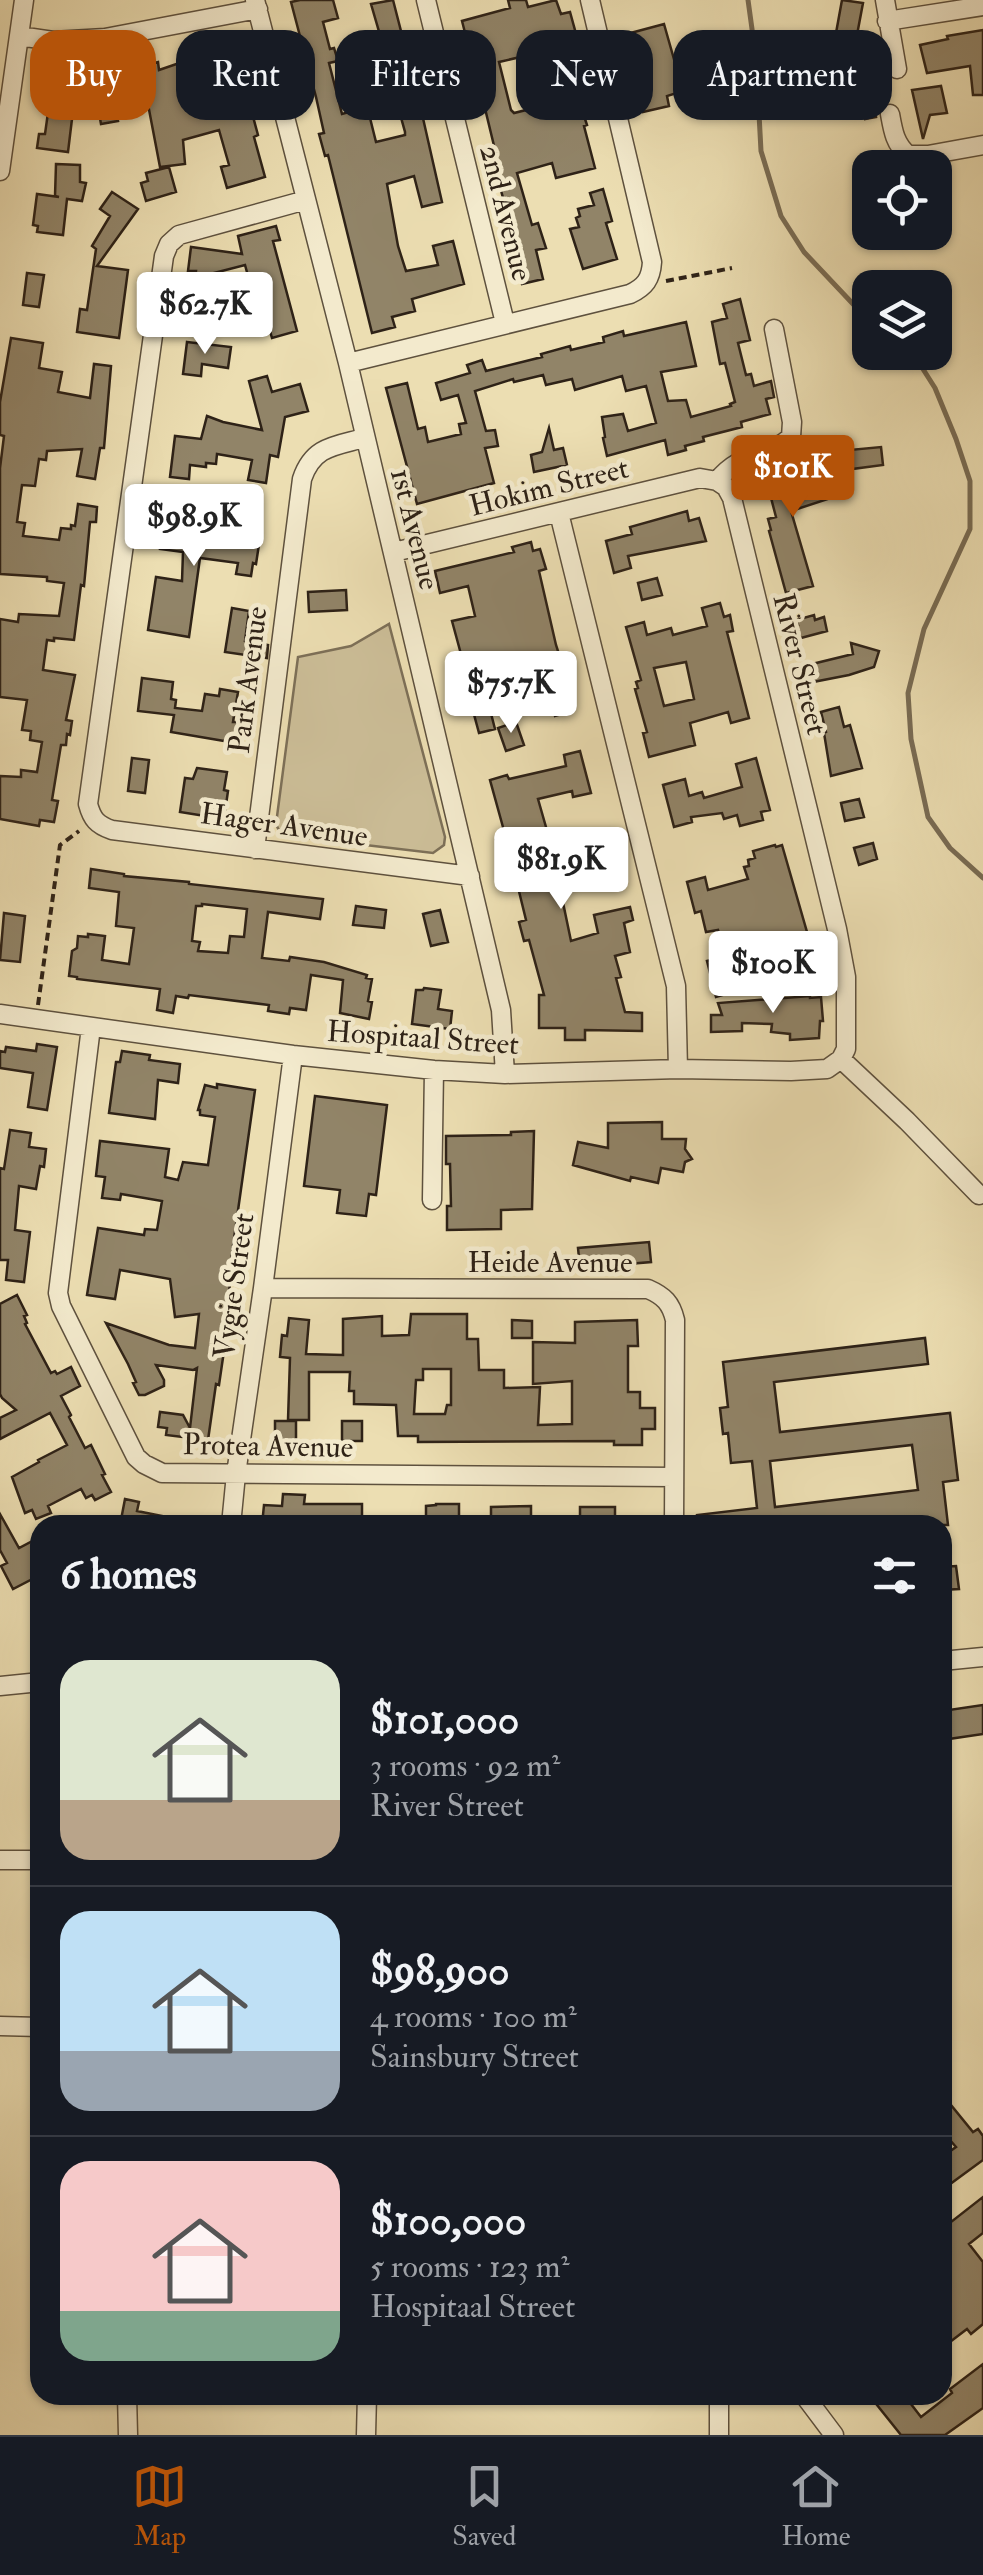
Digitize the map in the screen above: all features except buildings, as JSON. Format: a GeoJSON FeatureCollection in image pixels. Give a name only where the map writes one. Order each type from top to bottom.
{"type":"FeatureCollection","features":[{"type":"Feature","properties":{"kind":"street"},"geometry":{"type":"LineString","coordinates":[[0,172],[24,0]]}},
{"type":"Feature","properties":{"kind":"street","name":"2nd Avenue"},"geometry":{"type":"LineString","coordinates":[[426,0],[505,323]]}},
{"type":"Feature","properties":{"kind":"street"},"geometry":{"type":"LineString","coordinates":[[348,363],[630,294],[647,283],[652,262],[590,0]]}},
{"type":"Feature","properties":{"kind":"street"},"geometry":{"type":"LineString","coordinates":[[885,0],[897,69]]}},
{"type":"Feature","properties":{"kind":"street"},"geometry":{"type":"LineString","coordinates":[[19,36],[52,40],[105,38],[257,5]]}},
{"type":"Feature","properties":{"kind":"street","name":"1st Avenue"},"geometry":{"type":"LineString","coordinates":[[257,5],[394,552],[504,1021],[505,1074]]}},
{"type":"Feature","properties":{"kind":"street"},"geometry":{"type":"LineString","coordinates":[[888,21],[983,6]]}},
{"type":"Feature","properties":{"kind":"street"},"geometry":{"type":"LineString","coordinates":[[891,120],[893,134],[908,155],[983,145]]}},
{"type":"Feature","properties":{"kind":"street"},"geometry":{"type":"LineString","coordinates":[[94,820],[88,804],[164,256],[179,234],[306,200]]}},
{"type":"Feature","properties":{"kind":"street"},"geometry":{"type":"LineString","coordinates":[[717,482],[738,460],[791,437],[792,422],[774,329]]}},
{"type":"Feature","properties":{"kind":"street","name":"Park Avenue"},"geometry":{"type":"LineString","coordinates":[[255,849],[302,479],[314,456],[332,446],[364,438]]}},
{"type":"Feature","properties":{"kind":"street","name":"Hokim Street"},"geometry":{"type":"LineString","coordinates":[[394,552],[700,478],[717,482]]}},
{"type":"Feature","properties":{"kind":"street","name":"River Street"},"geometry":{"type":"LineString","coordinates":[[717,482],[732,498],[837,929],[846,977],[846,1049],[841,1059]]}},
{"type":"Feature","properties":{"kind":"street"},"geometry":{"type":"LineString","coordinates":[[560,513],[676,986],[678,1070]]}},
{"type":"Feature","properties":{"kind":"street","name":"Hager Avenue"},"geometry":{"type":"LineString","coordinates":[[94,820],[112,830],[470,876]]}},
{"type":"Feature","properties":{"kind":"street","name":"Hospitaal Street"},"geometry":{"type":"LineString","coordinates":[[0,1014],[293,1056],[505,1074],[791,1071],[827,1069],[841,1059]]}},
{"type":"Feature","properties":{"kind":"street","name":"Protea Avenue"},"geometry":{"type":"LineString","coordinates":[[91,1027],[58,1294],[136,1456],[144,1464],[162,1473],[674,1476]]}},
{"type":"Feature","properties":{"kind":"street","name":"Vygie Street"},"geometry":{"type":"LineString","coordinates":[[232,1515],[293,1056]]}},
{"type":"Feature","properties":{"kind":"street"},"geometry":{"type":"LineString","coordinates":[[841,1059],[979,1196]]}},
{"type":"Feature","properties":{"kind":"street"},"geometry":{"type":"LineString","coordinates":[[432,1200],[434,1070]]}},
{"type":"Feature","properties":{"kind":"street","name":"Heide Avenue"},"geometry":{"type":"LineString","coordinates":[[263,1288],[648,1289],[659,1294],[667,1300],[674,1320],[674,1515]]}},
{"type":"Feature","properties":{"kind":"street"},"geometry":{"type":"LineString","coordinates":[[952,1660],[983,1657]]}},
{"type":"Feature","properties":{"kind":"street"},"geometry":{"type":"LineString","coordinates":[[0,1686],[30,1683]]}},
{"type":"Feature","properties":{"kind":"street"},"geometry":{"type":"LineString","coordinates":[[0,1860],[30,1860]]}},
{"type":"Feature","properties":{"kind":"street"},"geometry":{"type":"LineString","coordinates":[[0,2026],[30,2028]]}},
{"type":"Feature","properties":{"kind":"street"},"geometry":{"type":"LineString","coordinates":[[127,2405],[128,2435]]}},
{"type":"Feature","properties":{"kind":"street"},"geometry":{"type":"LineString","coordinates":[[366,2435],[367,2405]]}},
{"type":"Feature","properties":{"kind":"street"},"geometry":{"type":"LineString","coordinates":[[719,2405],[719,2435]]}},
{"type":"Feature","properties":{"kind":"street"},"geometry":{"type":"LineString","coordinates":[[812,2405],[834,2435]]}},
{"type":"Feature","properties":{"kind":"path"},"geometry":{"type":"LineString","coordinates":[[647,283],[732,268]]}},
{"type":"Feature","properties":{"kind":"path"},"geometry":{"type":"LineString","coordinates":[[40,988],[60,845],[94,820]]}},
{"type":"Feature","properties":{"kind":"shaded area"},"geometry":{"type":"Polygon","coordinates":[[[389,624],[444,845],[433,853],[281,835],[276,824],[298,657],[351,646],[389,624]]]}},
{"type":"Feature","properties":{"kind":"waterway"},"geometry":{"type":"LineString","coordinates":[[748,0],[761,151],[781,216],[804,252],[852,303]]}},
{"type":"Feature","properties":{"kind":"waterway"},"geometry":{"type":"LineString","coordinates":[[924,370],[935,388],[970,481],[970,529],[924,629],[908,693],[911,739],[928,817],[950,848],[983,878]]}}]}
